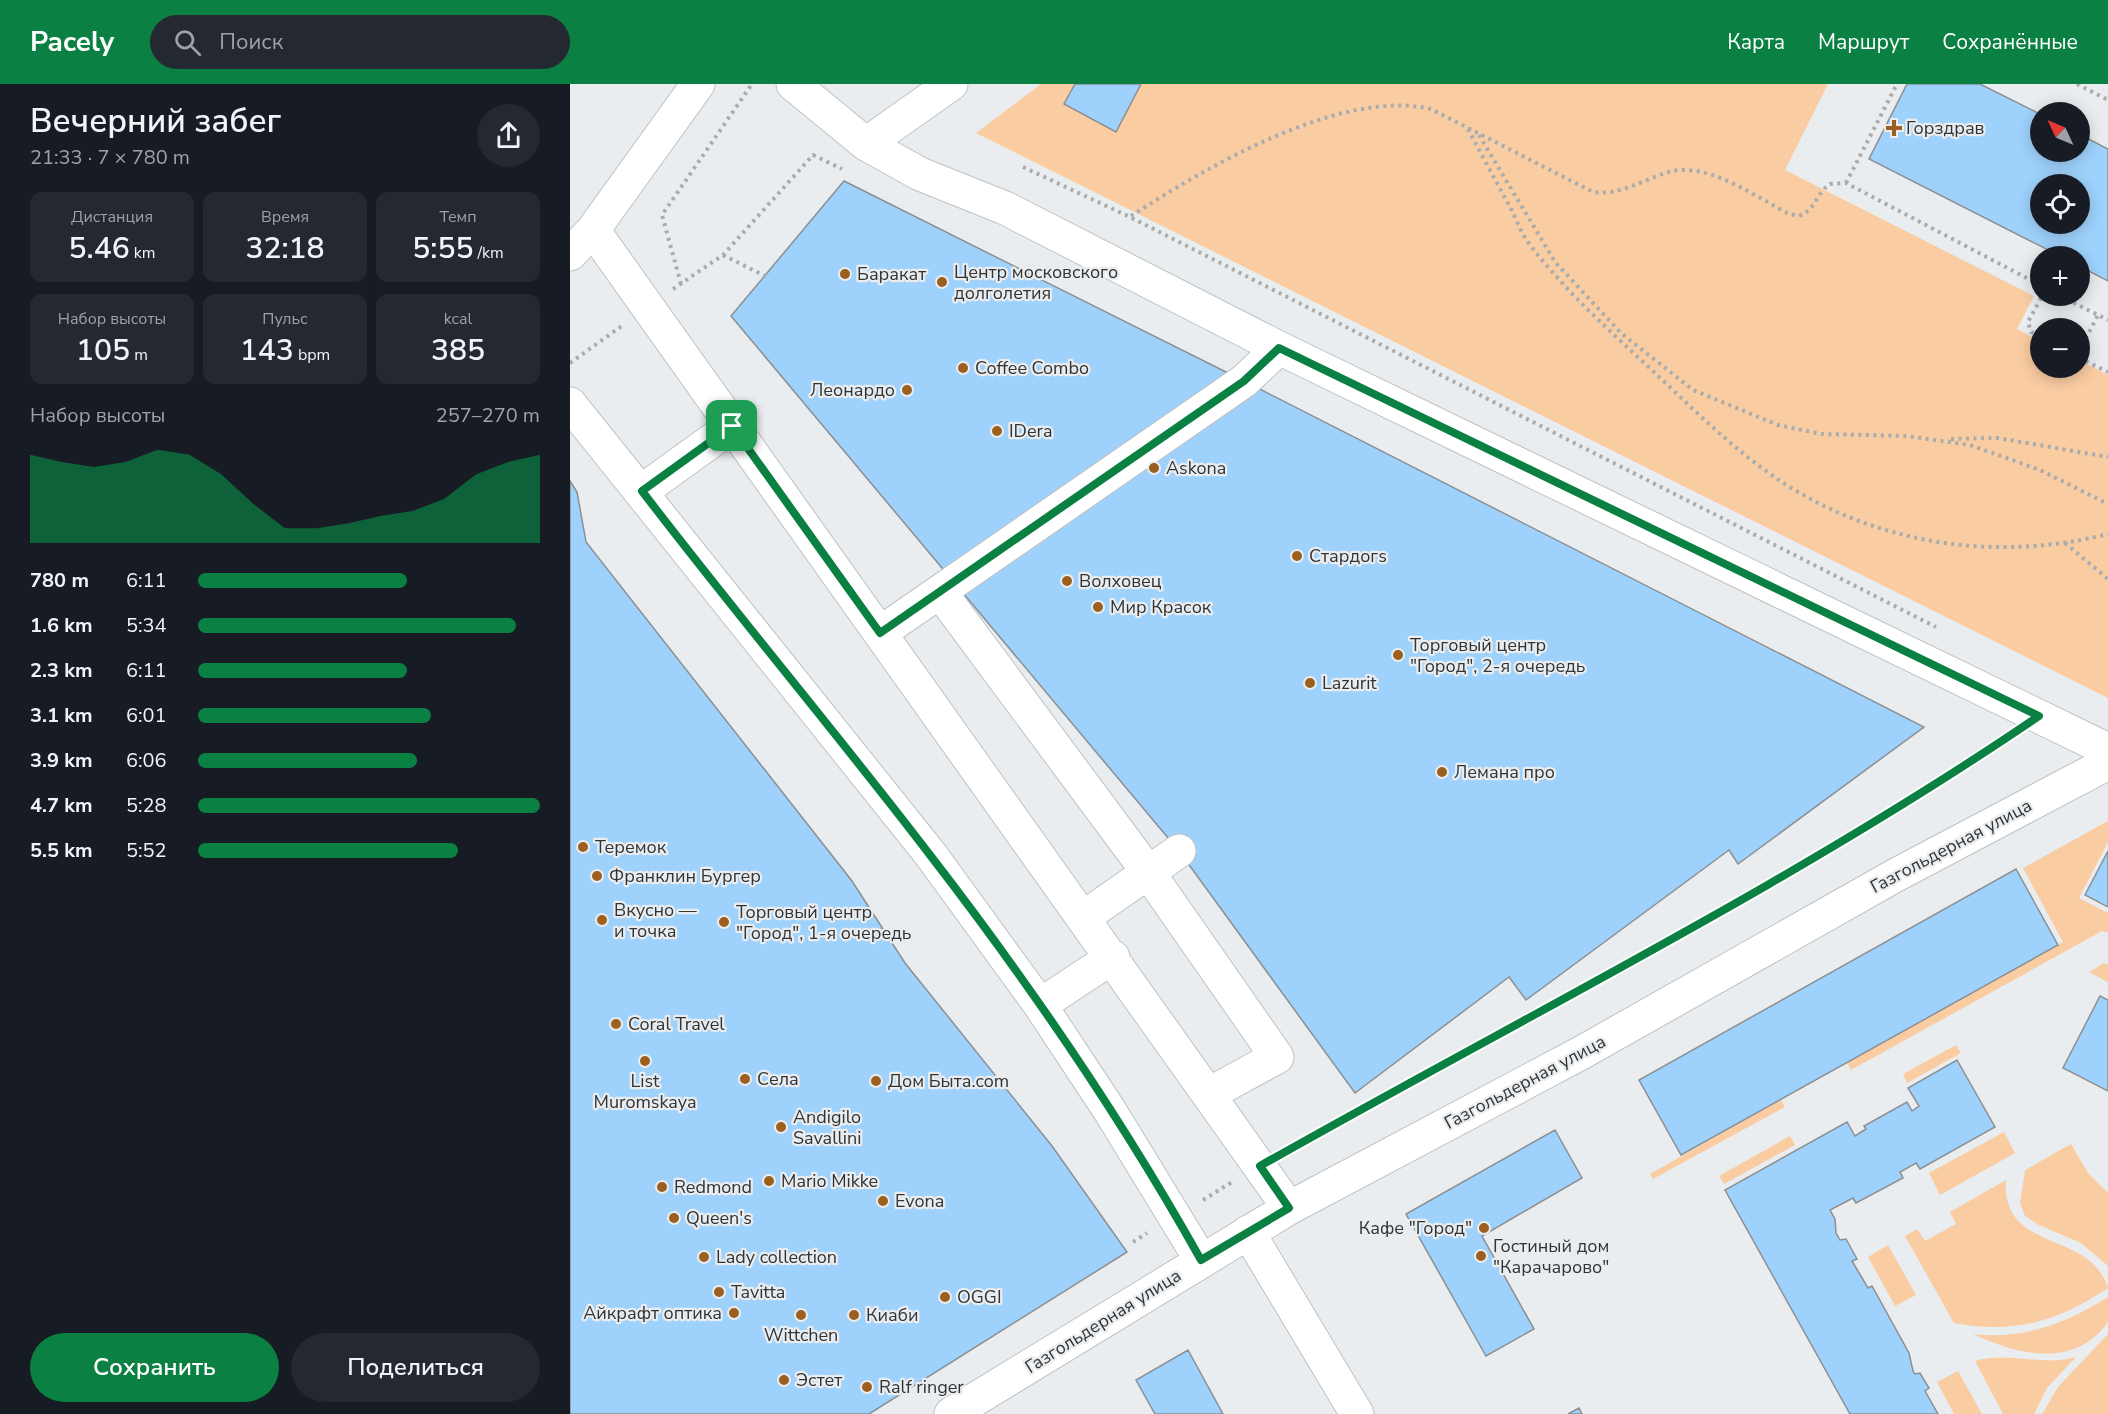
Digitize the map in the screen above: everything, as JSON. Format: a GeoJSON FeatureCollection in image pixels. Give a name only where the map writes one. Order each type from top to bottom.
{"type":"FeatureCollection","features":[{"type":"Feature","properties":{"kind":"street"},"geometry":{"type":"LineString","coordinates":[[570,254],[593,230],[698,84]]}},
{"type":"Feature","properties":{"kind":"street"},"geometry":{"type":"LineString","coordinates":[[793,84],[866,144],[920,174],[1005,208],[1279,348],[2108,750]]}},
{"type":"Feature","properties":{"kind":"street"},"geometry":{"type":"LineString","coordinates":[[866,144],[951,84]]}},
{"type":"Feature","properties":{"kind":"street"},"geometry":{"type":"LineString","coordinates":[[593,230],[1113,957],[1289,1208]]}},
{"type":"Feature","properties":{"kind":"street"},"geometry":{"type":"LineString","coordinates":[[880,633],[1244,381],[1279,348]]}},
{"type":"Feature","properties":{"kind":"street"},"geometry":{"type":"LineString","coordinates":[[570,404],[642,491],[931,855],[1040,1005],[1176,1216],[1201,1260]]}},
{"type":"Feature","properties":{"kind":"street"},"geometry":{"type":"LineString","coordinates":[[642,491],[732,426]]}},
{"type":"Feature","properties":{"kind":"street"},"geometry":{"type":"LineString","coordinates":[[940,592],[1148,872],[1277,1057],[1209,1094]]}},
{"type":"Feature","properties":{"kind":"street","name":"Газгольдерная улица"},"geometry":{"type":"LineString","coordinates":[[951,1414],[1289,1208],[1581,1053],[1896,875],[2108,763]]}},
{"type":"Feature","properties":{"kind":"street"},"geometry":{"type":"LineString","coordinates":[[1084,917],[1179,851]]}},
{"type":"Feature","properties":{"kind":"street"},"geometry":{"type":"LineString","coordinates":[[1040,1005],[1113,957]]}},
{"type":"Feature","properties":{"kind":"street"},"geometry":{"type":"LineString","coordinates":[[1248,1232],[1357,1414]]}},
{"type":"Feature","properties":{"kind":"path"},"geometry":{"type":"LineString","coordinates":[[681,284],[662,215],[752,84]]}},
{"type":"Feature","properties":{"kind":"path"},"geometry":{"type":"LineString","coordinates":[[1846,183],[1897,84]]}},
{"type":"Feature","properties":{"kind":"path"},"geometry":{"type":"LineString","coordinates":[[2077,84],[2108,100]]}},
{"type":"Feature","properties":{"kind":"path"},"geometry":{"type":"LineString","coordinates":[[1130,217],[1191,178],[1245,150],[1340,115],[1382,105],[1410,104],[1431,109],[1585,189],[1600,193],[1615,191],[1672,171],[1692,169],[1708,172],[1789,214],[1799,216],[1813,207],[1825,187],[1835,183],[1846,183],[2030,280]]}},
{"type":"Feature","properties":{"kind":"path"},"geometry":{"type":"LineString","coordinates":[[1468,128],[1529,244],[1564,284],[1706,422],[1784,483],[1827,509],[1869,526],[1921,541],[1984,547],[2065,542],[2108,534]]}},
{"type":"Feature","properties":{"kind":"path"},"geometry":{"type":"LineString","coordinates":[[1478,133],[1555,262],[1621,333],[1694,390],[1778,425],[1810,432],[1941,440],[1998,438],[2108,457]]}},
{"type":"Feature","properties":{"kind":"path"},"geometry":{"type":"LineString","coordinates":[[570,363],[723,255],[813,155],[844,170]]}},
{"type":"Feature","properties":{"kind":"path"},"geometry":{"type":"LineString","coordinates":[[1023,167],[1130,217],[1942,631]]}},
{"type":"Feature","properties":{"kind":"path"},"geometry":{"type":"LineString","coordinates":[[723,255],[767,277]]}},
{"type":"Feature","properties":{"kind":"path"},"geometry":{"type":"LineString","coordinates":[[2080,306],[2108,320]]}},
{"type":"Feature","properties":{"kind":"path"},"geometry":{"type":"LineString","coordinates":[[2090,331],[2098,315]]}},
{"type":"Feature","properties":{"kind":"path"},"geometry":{"type":"LineString","coordinates":[[2090,363],[2108,372]]}},
{"type":"Feature","properties":{"kind":"path"},"geometry":{"type":"LineString","coordinates":[[1941,440],[1997,453],[2048,474],[2108,504]]}},
{"type":"Feature","properties":{"kind":"path"},"geometry":{"type":"LineString","coordinates":[[2065,542],[2108,579]]}},
{"type":"Feature","properties":{"kind":"path"},"geometry":{"type":"LineString","coordinates":[[1133,1242],[1260,1166],[1809,860],[1975,760],[2039,716]]}},
{"type":"Feature","properties":{"kind":"shaded area"},"geometry":{"type":"Polygon","coordinates":[[[1041,84],[1828,84],[1785,170],[2030,294],[2030,304],[2017,329],[2030,336],[2030,378],[2090,378],[2090,366],[2108,375],[2108,698],[976,133],[1041,84]]]}},
{"type":"Feature","properties":{"kind":"shaded area"},"geometry":{"type":"Polygon","coordinates":[[[2108,821],[2108,842],[2079,898],[2108,913],[2108,933],[2102,931],[1851,1070],[1847,1063],[2063,942],[2023,868],[2108,821]]]}},
{"type":"Feature","properties":{"kind":"shaded area"},"geometry":{"type":"Polygon","coordinates":[[[2104,963],[2108,965],[2108,982],[2089,972],[2104,963]]]}},
{"type":"Feature","properties":{"kind":"shaded area"},"geometry":{"type":"Polygon","coordinates":[[[1956,1045],[1961,1053],[1907,1083],[1903,1074],[1956,1045]]]}},
{"type":"Feature","properties":{"kind":"shaded area"},"geometry":{"type":"Polygon","coordinates":[[[1781,1100],[1785,1107],[1653,1179],[1650,1174],[1781,1100]]]}},
{"type":"Feature","properties":{"kind":"shaded area"},"geometry":{"type":"Polygon","coordinates":[[[2004,1132],[2015,1153],[1940,1195],[1929,1173],[2004,1132]]]}},
{"type":"Feature","properties":{"kind":"shaded area"},"geometry":{"type":"Polygon","coordinates":[[[1790,1136],[1795,1145],[1724,1184],[1719,1176],[1790,1136]]]}},
{"type":"Feature","properties":{"kind":"shaded area"},"geometry":{"type":"Polygon","coordinates":[[[2071,1144],[2088,1173],[2108,1193],[2108,1266],[2081,1243],[2039,1225],[2025,1216],[2020,1203],[2025,1170],[2071,1144]]]}},
{"type":"Feature","properties":{"kind":"shaded area"},"geometry":{"type":"Polygon","coordinates":[[[2006,1180],[2008,1203],[2017,1220],[2031,1231],[2084,1257],[2098,1269],[2108,1288],[2071,1309],[2034,1322],[1996,1327],[1954,1323],[1905,1236],[1917,1229],[1925,1241],[1956,1224],[1950,1212],[2006,1180]]]}},
{"type":"Feature","properties":{"kind":"shaded area"},"geometry":{"type":"Polygon","coordinates":[[[1888,1245],[1916,1295],[1895,1306],[1868,1257],[1888,1245]]]}},
{"type":"Feature","properties":{"kind":"shaded area"},"geometry":{"type":"Polygon","coordinates":[[[2108,1297],[2108,1320],[2104,1328],[2080,1347],[2065,1352],[2050,1354],[2018,1350],[1973,1334],[2009,1334],[2044,1328],[2077,1315],[2108,1297]]]}},
{"type":"Feature","properties":{"kind":"shaded area"},"geometry":{"type":"Polygon","coordinates":[[[2108,1334],[2108,1414],[2042,1414],[2058,1387],[2108,1334]]]}},
{"type":"Feature","properties":{"kind":"shaded area"},"geometry":{"type":"Polygon","coordinates":[[[2076,1357],[2047,1388],[2034,1414],[2003,1414],[1975,1361],[1987,1358],[2063,1360],[2076,1357]]]}},
{"type":"Feature","properties":{"kind":"shaded area"},"geometry":{"type":"Polygon","coordinates":[[[1958,1371],[1982,1414],[1954,1414],[1937,1382],[1958,1371]]]}},
{"type":"Feature","properties":{"kind":"building"},"geometry":{"type":"Polygon","coordinates":[[[1075,84],[1141,84],[1116,132],[1064,104],[1075,84]]]}},
{"type":"Feature","properties":{"kind":"building"},"geometry":{"type":"Polygon","coordinates":[[[1907,84],[1980,84],[2030,109],[2030,162],[2090,162],[2090,140],[2108,149],[2108,281],[2090,272],[2090,246],[2040,246],[1869,159],[1907,84]]]}},
{"type":"Feature","properties":{"kind":"building","name":"Торговый центр \"Город\", 2-я очередь"},"geometry":{"type":"Polygon","coordinates":[[[844,181],[1244,381],[1924,727],[1738,864],[1729,850],[1526,1000],[1509,977],[1355,1093],[1179,851],[731,316],[844,181]]]}},
{"type":"Feature","properties":{"kind":"building","name":"Торговый центр \"Город\", 1-я очередь"},"geometry":{"type":"Polygon","coordinates":[[[570,481],[577,492],[586,542],[852,881],[905,963],[1052,1146],[1127,1252],[869,1414],[570,1414],[570,481]]]}},
{"type":"Feature","properties":{"kind":"building"},"geometry":{"type":"Polygon","coordinates":[[[2108,851],[2108,907],[2085,895],[2108,851]]]}},
{"type":"Feature","properties":{"kind":"building"},"geometry":{"type":"Polygon","coordinates":[[[2016,869],[2058,945],[1681,1155],[1639,1080],[2016,869]]]}},
{"type":"Feature","properties":{"kind":"building"},"geometry":{"type":"Polygon","coordinates":[[[2100,996],[2108,1000],[2108,1091],[2063,1068],[2100,996]]]}},
{"type":"Feature","properties":{"kind":"building"},"geometry":{"type":"Polygon","coordinates":[[[1957,1060],[1995,1127],[1920,1169],[1916,1163],[1900,1172],[1903,1178],[1856,1203],[1853,1198],[1830,1210],[1835,1219],[1836,1233],[1840,1240],[1846,1239],[1857,1259],[1852,1261],[1868,1288],[1872,1286],[1909,1353],[1913,1371],[1915,1374],[1920,1373],[1929,1388],[1925,1391],[1938,1414],[1850,1414],[1725,1190],[1847,1122],[1855,1136],[1866,1129],[1864,1126],[1907,1102],[1912,1111],[1919,1106],[1908,1088],[1957,1060]]]}},
{"type":"Feature","properties":{"kind":"building"},"geometry":{"type":"Polygon","coordinates":[[[1555,1130],[1582,1178],[1482,1236],[1534,1329],[1486,1356],[1406,1214],[1555,1130]]]}},
{"type":"Feature","properties":{"kind":"building"},"geometry":{"type":"Polygon","coordinates":[[[1188,1350],[1223,1414],[1155,1414],[1136,1380],[1188,1350]]]}},
{"type":"Feature","properties":{"kind":"building"},"geometry":{"type":"Polygon","coordinates":[[[1579,1408],[1582,1414],[1568,1414],[1579,1408]]]}},
{"type":"Feature","properties":{"kind":"place","name":"Горздрав"},"geometry":{"type":"Point","coordinates":[1894,128]}},
{"type":"Feature","properties":{"kind":"place","name":"Баракат"},"geometry":{"type":"Point","coordinates":[845,274]}},
{"type":"Feature","properties":{"kind":"place","name":"Центр московского долголетия"},"geometry":{"type":"Point","coordinates":[942,282]}},
{"type":"Feature","properties":{"kind":"place","name":"Coffee Combo"},"geometry":{"type":"Point","coordinates":[963,368]}},
{"type":"Feature","properties":{"kind":"place","name":"Леонардо"},"geometry":{"type":"Point","coordinates":[907,390]}},
{"type":"Feature","properties":{"kind":"place","name":"IDera"},"geometry":{"type":"Point","coordinates":[997,431]}},
{"type":"Feature","properties":{"kind":"place","name":"Askona"},"geometry":{"type":"Point","coordinates":[1154,468]}},
{"type":"Feature","properties":{"kind":"place","name":"Стардогs"},"geometry":{"type":"Point","coordinates":[1297,556]}},
{"type":"Feature","properties":{"kind":"place","name":"Волховец"},"geometry":{"type":"Point","coordinates":[1067,581]}},
{"type":"Feature","properties":{"kind":"place","name":"Мир Красок"},"geometry":{"type":"Point","coordinates":[1098,607]}},
{"type":"Feature","properties":{"kind":"place","name":"Торговый центр \"Город\", 2-я очередь"},"geometry":{"type":"Point","coordinates":[1398,655]}},
{"type":"Feature","properties":{"kind":"place","name":"Lazurit"},"geometry":{"type":"Point","coordinates":[1310,683]}},
{"type":"Feature","properties":{"kind":"place","name":"Лемана про"},"geometry":{"type":"Point","coordinates":[1442,772]}},
{"type":"Feature","properties":{"kind":"place","name":"Теремок"},"geometry":{"type":"Point","coordinates":[583,847]}},
{"type":"Feature","properties":{"kind":"place","name":"Франклин Бургер"},"geometry":{"type":"Point","coordinates":[597,876]}},
{"type":"Feature","properties":{"kind":"place","name":"Вкусно — и точка"},"geometry":{"type":"Point","coordinates":[602,920]}},
{"type":"Feature","properties":{"kind":"place","name":"Торговый центр \"Город\", 1-я очередь"},"geometry":{"type":"Point","coordinates":[724,922]}},
{"type":"Feature","properties":{"kind":"place","name":"Coral Travel"},"geometry":{"type":"Point","coordinates":[616,1024]}},
{"type":"Feature","properties":{"kind":"place","name":"List Muromskaya"},"geometry":{"type":"Point","coordinates":[645,1061]}},
{"type":"Feature","properties":{"kind":"place","name":"Села"},"geometry":{"type":"Point","coordinates":[745,1079]}},
{"type":"Feature","properties":{"kind":"place","name":"Дом Быта.com"},"geometry":{"type":"Point","coordinates":[876,1081]}},
{"type":"Feature","properties":{"kind":"place","name":"Andigilo Savallini"},"geometry":{"type":"Point","coordinates":[781,1127]}},
{"type":"Feature","properties":{"kind":"place","name":"Mario Mikke"},"geometry":{"type":"Point","coordinates":[769,1181]}},
{"type":"Feature","properties":{"kind":"place","name":"Redmond"},"geometry":{"type":"Point","coordinates":[662,1187]}},
{"type":"Feature","properties":{"kind":"place","name":"Evona"},"geometry":{"type":"Point","coordinates":[883,1201]}},
{"type":"Feature","properties":{"kind":"place","name":"Queen's"},"geometry":{"type":"Point","coordinates":[674,1218]}},
{"type":"Feature","properties":{"kind":"place","name":"Кафе \"Город\""},"geometry":{"type":"Point","coordinates":[1484,1228]}},
{"type":"Feature","properties":{"kind":"place","name":"Гостиный дом \"Карачарово\""},"geometry":{"type":"Point","coordinates":[1481,1256]}},
{"type":"Feature","properties":{"kind":"place","name":"Lady collection"},"geometry":{"type":"Point","coordinates":[704,1257]}},
{"type":"Feature","properties":{"kind":"place","name":"Tavitta"},"geometry":{"type":"Point","coordinates":[719,1292]}},
{"type":"Feature","properties":{"kind":"place","name":"OGGI"},"geometry":{"type":"Point","coordinates":[945,1297]}},
{"type":"Feature","properties":{"kind":"place","name":"Айкрафт оптика"},"geometry":{"type":"Point","coordinates":[734,1313]}},
{"type":"Feature","properties":{"kind":"place","name":"Wittchen"},"geometry":{"type":"Point","coordinates":[801,1315]}},
{"type":"Feature","properties":{"kind":"place","name":"Киаби"},"geometry":{"type":"Point","coordinates":[854,1315]}},
{"type":"Feature","properties":{"kind":"place","name":"Эстет"},"geometry":{"type":"Point","coordinates":[784,1380]}},
{"type":"Feature","properties":{"kind":"place","name":"Ralf ringer"},"geometry":{"type":"Point","coordinates":[867,1387]}},
{"type":"Feature","properties":{"kind":"route"},"geometry":{"type":"LineString","coordinates":[[1279,348],[2039,716],[1975,760],[1809,860],[1260,1166],[1289,1208],[1201,1260],[1176,1216],[1040,1005],[931,855],[642,491],[732,426],[880,633],[1244,381],[1279,348]]}}]}
